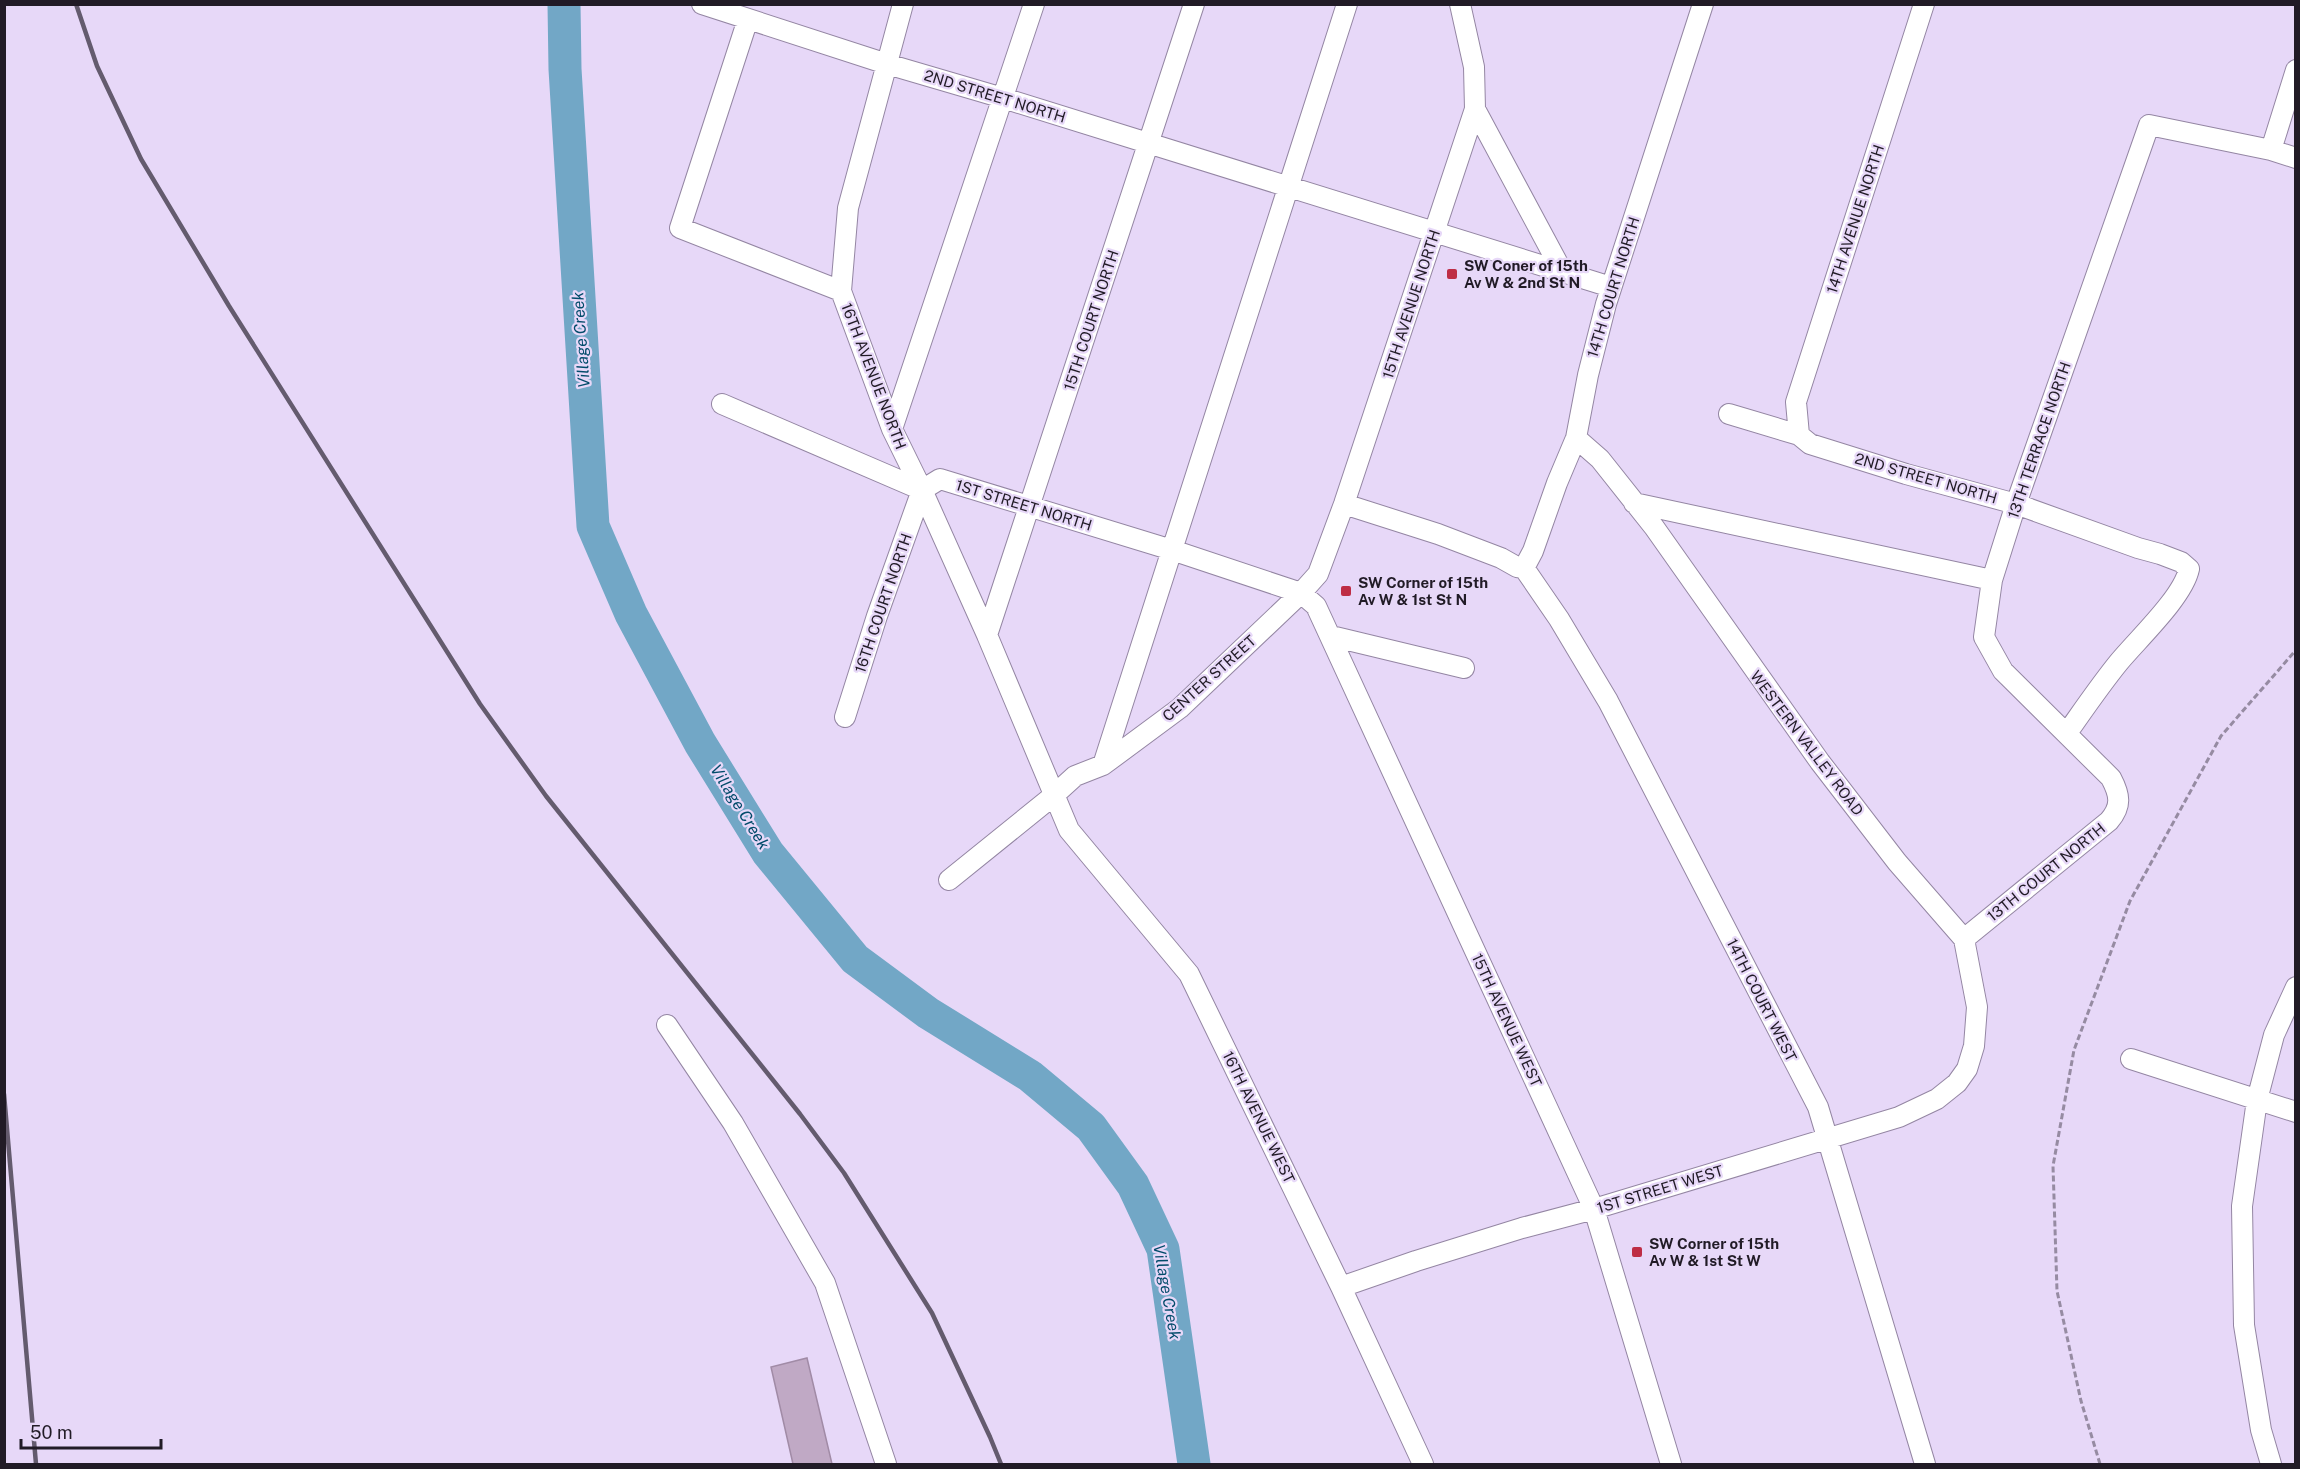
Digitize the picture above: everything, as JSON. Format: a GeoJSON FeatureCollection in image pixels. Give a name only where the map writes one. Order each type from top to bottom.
{"type":"FeatureCollection","features":[{"type":"Feature","properties":{"kind":"street","name":"2ND STREET NORTH"},"geometry":{"type":"LineString","coordinates":[[702,4],[726,8],[748,20],[886,64],[1003,98],[1611,287]]}},
{"type":"Feature","properties":{"kind":"street","name":"16TH AVENUE NORTH"},"geometry":{"type":"LineString","coordinates":[[903,4],[848,208],[841,291],[892,429],[987,635],[1053,796]]}},
{"type":"Feature","properties":{"kind":"street"},"geometry":{"type":"LineString","coordinates":[[892,429],[1034,4]]}},
{"type":"Feature","properties":{"kind":"street","name":"15TH COURT NORTH"},"geometry":{"type":"LineString","coordinates":[[987,635],[1194,4]]}},
{"type":"Feature","properties":{"kind":"street"},"geometry":{"type":"LineString","coordinates":[[1103,765],[1347,4]]}},
{"type":"Feature","properties":{"kind":"street","name":"15TH AVENUE NORTH"},"geometry":{"type":"LineString","coordinates":[[1301,593],[1318,574],[1344,504],[1474,109],[1474,67],[1460,4]]}},
{"type":"Feature","properties":{"kind":"street","name":"14TH COURT NORTH"},"geometry":{"type":"LineString","coordinates":[[1524,568],[1533,551],[1576,438],[1588,375],[1611,287],[1703,4]]}},
{"type":"Feature","properties":{"kind":"street","name":"14TH AVENUE NORTH"},"geometry":{"type":"LineString","coordinates":[[1799,435],[1796,402],[1924,4]]}},
{"type":"Feature","properties":{"kind":"street"},"geometry":{"type":"LineString","coordinates":[[748,20],[680,228],[841,291]]}},
{"type":"Feature","properties":{"kind":"street"},"geometry":{"type":"LineString","coordinates":[[2295,70],[2271,150],[2295,158]]}},
{"type":"Feature","properties":{"kind":"street"},"geometry":{"type":"LineString","coordinates":[[1474,109],[1563,273]]}},
{"type":"Feature","properties":{"kind":"street","name":"13TH TERRACE NORTH"},"geometry":{"type":"LineString","coordinates":[[2067,733],[2004,671],[1984,637],[1992,580],[2016,504],[2149,125],[2271,150]]}},
{"type":"Feature","properties":{"kind":"street"},"geometry":{"type":"LineString","coordinates":[[722,404],[922,490]]}},
{"type":"Feature","properties":{"kind":"street","name":"2ND STREET NORTH"},"geometry":{"type":"LineString","coordinates":[[1729,414],[1799,435],[1810,444],[1906,474],[2016,504],[2160,554],[2181,562],[2189,569],[2187,579],[2120,662],[2067,733]]}},
{"type":"Feature","properties":{"kind":"street","name":"WESTERN VALLEY ROAD"},"geometry":{"type":"LineString","coordinates":[[1576,438],[1600,459],[1654,527],[1820,762],[1897,862],[1964,939]]}},
{"type":"Feature","properties":{"kind":"street","name":"1ST STREET NORTH"},"geometry":{"type":"LineString","coordinates":[[922,490],[940,479],[1172,550],[1301,593]]}},
{"type":"Feature","properties":{"kind":"street","name":"16TH COURT NORTH"},"geometry":{"type":"LineString","coordinates":[[845,717],[877,616],[922,490]]}},
{"type":"Feature","properties":{"kind":"street"},"geometry":{"type":"LineString","coordinates":[[1634,503],[1992,580]]}},
{"type":"Feature","properties":{"kind":"street"},"geometry":{"type":"LineString","coordinates":[[1344,504],[1437,534],[1524,568]]}},
{"type":"Feature","properties":{"kind":"street","name":"14TH COURT WEST"},"geometry":{"type":"LineString","coordinates":[[1524,568],[1559,619],[1608,701],[1818,1107],[1925,1464]]}},
{"type":"Feature","properties":{"kind":"street","name":"15TH AVENUE WEST"},"geometry":{"type":"LineString","coordinates":[[1301,593],[1316,606],[1331,636],[1594,1209],[1671,1464]]}},
{"type":"Feature","properties":{"kind":"street","name":"CENTER STREET"},"geometry":{"type":"LineString","coordinates":[[949,880],[1075,776],[1103,765],[1180,708],[1301,593]]}},
{"type":"Feature","properties":{"kind":"street"},"geometry":{"type":"LineString","coordinates":[[1331,636],[1464,668]]}},
{"type":"Feature","properties":{"kind":"street","name":"13TH COURT NORTH"},"geometry":{"type":"LineString","coordinates":[[1964,939],[2109,821],[2117,812],[2120,800],[2111,778],[2067,733]]}},
{"type":"Feature","properties":{"kind":"street","name":"16TH AVENUE WEST"},"geometry":{"type":"LineString","coordinates":[[1053,796],[1069,830],[1190,974],[1341,1287],[1423,1464]]}},
{"type":"Feature","properties":{"kind":"street","name":"1ST STREET WEST"},"geometry":{"type":"LineString","coordinates":[[1341,1287],[1522,1228],[1594,1209],[1899,1117],[1937,1099],[1957,1083],[1967,1069],[1974,1046],[1977,1007],[1964,939]]}},
{"type":"Feature","properties":{"kind":"street"},"geometry":{"type":"LineString","coordinates":[[2271,1464],[2261,1430],[2244,1325],[2242,1206],[2257,1100],[2274,1035],[2295,987]]}},
{"type":"Feature","properties":{"kind":"street"},"geometry":{"type":"LineString","coordinates":[[666,1024],[733,1123],[825,1283],[886,1464]]}},
{"type":"Feature","properties":{"kind":"street"},"geometry":{"type":"LineString","coordinates":[[2131,1059],[2295,1112]]}},
{"type":"Feature","properties":{"kind":"path"},"geometry":{"type":"LineString","coordinates":[[2100,1464],[2081,1401],[2057,1291],[2053,1166],[2074,1050],[2130,901],[2204,766],[2221,736],[2295,650]]}},
{"type":"Feature","properties":{"kind":"building"},"geometry":{"type":"Polygon","coordinates":[[[807,1358],[832,1464],[793,1464],[771,1367],[807,1358]]]}},
{"type":"Feature","properties":{"kind":"waterway","name":"Village Creek"},"geometry":{"type":"LineString","coordinates":[[564,4],[565,69],[593,526],[631,614],[700,743],[768,853],[855,959],[928,1013],[1030,1076],[1091,1127],[1133,1185],[1163,1249],[1194,1464]]}},
{"type":"Feature","properties":{"kind":"railway"},"geometry":{"type":"LineString","coordinates":[[76,4],[97,66],[141,159],[229,306],[480,704],[546,796],[800,1114],[844,1173],[932,1313],[1001,1464]]}},
{"type":"Feature","properties":{"kind":"railway"},"geometry":{"type":"LineString","coordinates":[[4,1094],[36,1464]]}},
{"type":"Feature","properties":{"kind":"place","name":"SW Coner of 15th Av W & 2nd St N"},"geometry":{"type":"Point","coordinates":[1452,274]}},
{"type":"Feature","properties":{"kind":"place","name":"SW Corner of 15th Av W & 1st St N"},"geometry":{"type":"Point","coordinates":[1346,591]}},
{"type":"Feature","properties":{"kind":"place","name":"SW Corner of 15th Av W & 1st St W"},"geometry":{"type":"Point","coordinates":[1637,1252]}}]}
